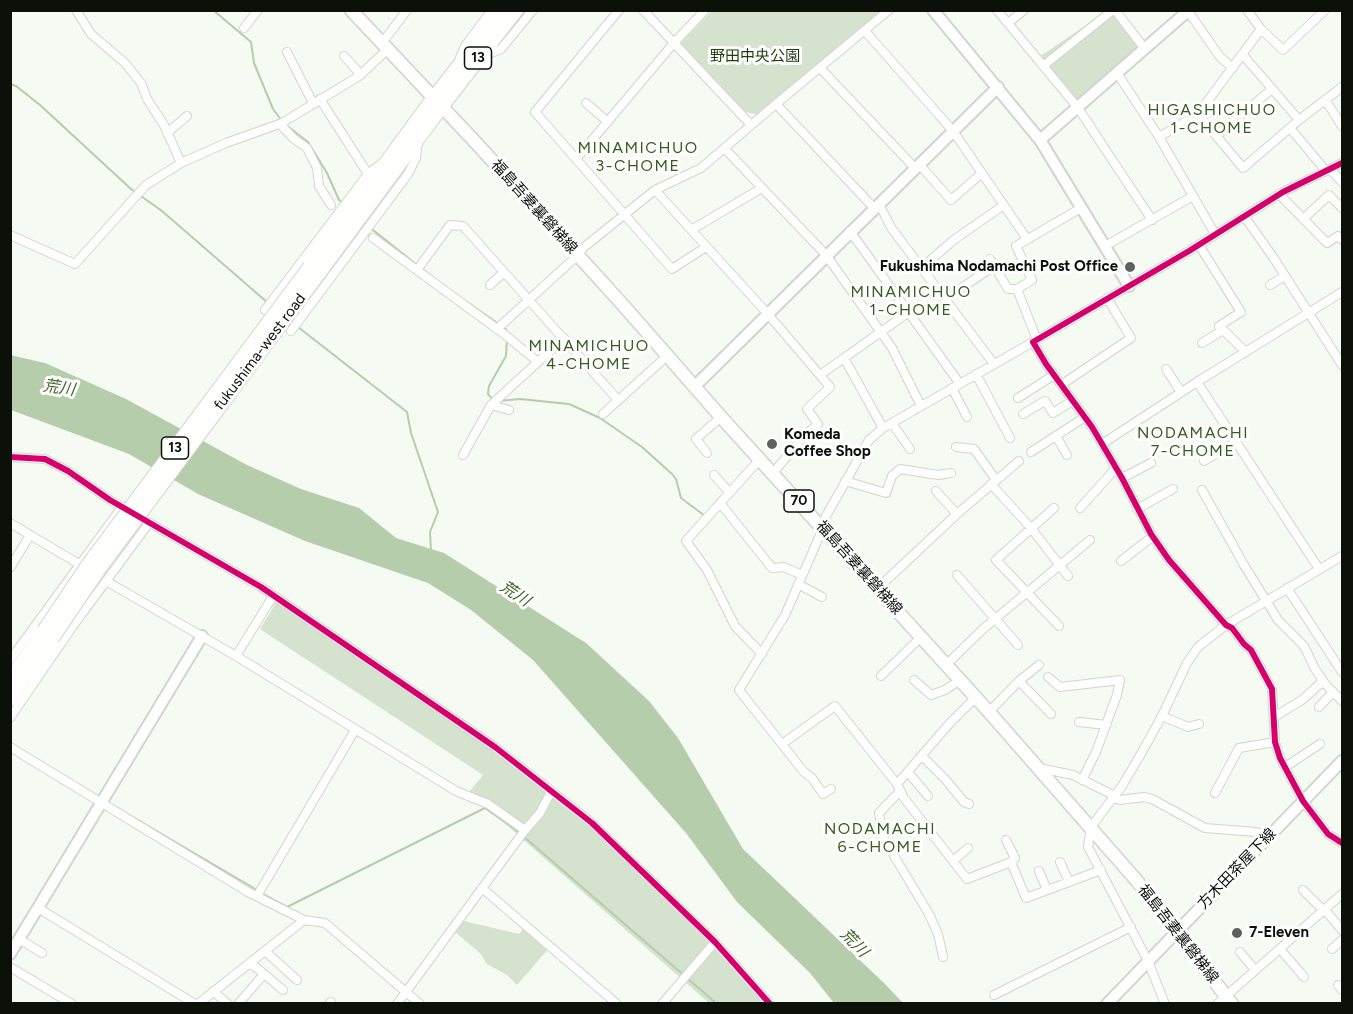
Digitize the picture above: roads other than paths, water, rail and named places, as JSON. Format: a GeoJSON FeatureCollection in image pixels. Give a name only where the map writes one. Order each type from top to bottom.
{"type":"FeatureCollection","features":[{"type":"Feature","properties":{"kind":"highway","name":"fukushima-west road"},"geometry":{"type":"LineString","coordinates":[[10,699],[96,555],[419,137],[460,65],[503,10]]}},
{"type":"Feature","properties":{"kind":"highway","name":"fukushima-west road"},"geometry":{"type":"LineString","coordinates":[[314,271],[390,158],[478,59],[516,10]]}},
{"type":"Feature","properties":{"kind":"highway","name":"fukushima-west road"},"geometry":{"type":"LineString","coordinates":[[10,680],[48,635]]}},
{"type":"Feature","properties":{"kind":"main road","name":"福島吾妻裏磐梯線"},"geometry":{"type":"LineString","coordinates":[[351,10],[578,255],[1091,827],[1176,932],[1225,1001]]}},
{"type":"Feature","properties":{"kind":"street"},"geometry":{"type":"LineString","coordinates":[[76,10],[92,34],[125,63],[141,82],[147,99],[181,163]]}},
{"type":"Feature","properties":{"kind":"street"},"geometry":{"type":"LineString","coordinates":[[244,28],[258,10]]}},
{"type":"Feature","properties":{"kind":"street"},"geometry":{"type":"LineString","coordinates":[[10,235],[75,264],[141,190],[181,163],[283,122],[361,75],[385,46],[407,10]]}},
{"type":"Feature","properties":{"kind":"street"},"geometry":{"type":"LineString","coordinates":[[460,65],[460,55],[465,46],[492,10]]}},
{"type":"Feature","properties":{"kind":"street"},"geometry":{"type":"LineString","coordinates":[[478,59],[501,49],[533,10]]}},
{"type":"Feature","properties":{"kind":"street"},"geometry":{"type":"LineString","coordinates":[[620,10],[535,112],[672,269],[706,247]]}},
{"type":"Feature","properties":{"kind":"street"},"geometry":{"type":"LineString","coordinates":[[643,10],[751,125]]}},
{"type":"Feature","properties":{"kind":"street"},"geometry":{"type":"LineString","coordinates":[[577,158],[673,44],[705,10]]}},
{"type":"Feature","properties":{"kind":"street"},"geometry":{"type":"LineString","coordinates":[[503,330],[529,300],[583,249],[655,190],[700,168],[725,149],[889,10]]}},
{"type":"Feature","properties":{"kind":"street"},"geometry":{"type":"LineString","coordinates":[[933,10],[1040,140],[1129,286]]}},
{"type":"Feature","properties":{"kind":"street"},"geometry":{"type":"LineString","coordinates":[[997,10],[1078,108],[1152,220]]}},
{"type":"Feature","properties":{"kind":"street"},"geometry":{"type":"LineString","coordinates":[[1008,23],[1024,10]]}},
{"type":"Feature","properties":{"kind":"street"},"geometry":{"type":"LineString","coordinates":[[1043,66],[1114,10],[1145,49]]}},
{"type":"Feature","properties":{"kind":"street"},"geometry":{"type":"LineString","coordinates":[[1247,10],[1261,29],[1282,50],[1325,10]]}},
{"type":"Feature","properties":{"kind":"street"},"geometry":{"type":"LineString","coordinates":[[1040,140],[1189,11],[1220,57],[1233,69]]}},
{"type":"Feature","properties":{"kind":"street"},"geometry":{"type":"LineString","coordinates":[[1159,137],[1198,114],[1261,29]]}},
{"type":"Feature","properties":{"kind":"street"},"geometry":{"type":"LineString","coordinates":[[865,31],[953,131],[1027,239]]}},
{"type":"Feature","properties":{"kind":"street"},"geometry":{"type":"LineString","coordinates":[[287,52],[316,101],[368,174]]}},
{"type":"Feature","properties":{"kind":"street"},"geometry":{"type":"LineString","coordinates":[[1243,55],[1299,120]]}},
{"type":"Feature","properties":{"kind":"street"},"geometry":{"type":"LineString","coordinates":[[344,56],[361,75]]}},
{"type":"Feature","properties":{"kind":"street"},"geometry":{"type":"LineString","coordinates":[[820,68],[951,200],[982,173]]}},
{"type":"Feature","properties":{"kind":"street"},"geometry":{"type":"LineString","coordinates":[[1118,73],[1159,137],[1215,234]]}},
{"type":"Feature","properties":{"kind":"street"},"geometry":{"type":"LineString","coordinates":[[695,386],[998,87]]}},
{"type":"Feature","properties":{"kind":"street"},"geometry":{"type":"LineString","coordinates":[[1198,114],[1243,168],[1342,87]]}},
{"type":"Feature","properties":{"kind":"street"},"geometry":{"type":"LineString","coordinates":[[1216,136],[1272,89]]}},
{"type":"Feature","properties":{"kind":"street"},"geometry":{"type":"LineString","coordinates":[[1326,101],[1342,126]]}},
{"type":"Feature","properties":{"kind":"street"},"geometry":{"type":"LineString","coordinates":[[586,103],[608,122]]}},
{"type":"Feature","properties":{"kind":"street"},"geometry":{"type":"LineString","coordinates":[[776,104],[876,206],[994,364]]}},
{"type":"Feature","properties":{"kind":"street"},"geometry":{"type":"LineString","coordinates":[[167,133],[187,116]]}},
{"type":"Feature","properties":{"kind":"street"},"geometry":{"type":"LineString","coordinates":[[283,122],[294,139],[306,148],[317,168],[319,186],[331,205]]}},
{"type":"Feature","properties":{"kind":"street"},"geometry":{"type":"LineString","coordinates":[[1290,128],[1342,182]]}},
{"type":"Feature","properties":{"kind":"street"},"geometry":{"type":"LineString","coordinates":[[291,331],[408,174],[416,158],[419,137]]}},
{"type":"Feature","properties":{"kind":"street"},"geometry":{"type":"LineString","coordinates":[[725,149],[826,255],[881,331],[901,363],[921,406]]}},
{"type":"Feature","properties":{"kind":"street"},"geometry":{"type":"LineString","coordinates":[[265,310],[368,174],[390,158]]}},
{"type":"Feature","properties":{"kind":"street"},"geometry":{"type":"LineString","coordinates":[[831,789],[823,794],[812,778],[804,772],[783,744],[737,693],[785,615],[823,528],[826,516],[869,440],[892,423],[1199,245],[1244,216],[1342,163]]}},
{"type":"Feature","properties":{"kind":"street"},"geometry":{"type":"LineString","coordinates":[[691,230],[762,188]]}},
{"type":"Feature","properties":{"kind":"street"},"geometry":{"type":"LineString","coordinates":[[655,190],[767,313],[830,387],[807,409],[818,424],[804,436],[773,473]]}},
{"type":"Feature","properties":{"kind":"street"},"geometry":{"type":"LineString","coordinates":[[1280,195],[1327,243],[1338,236],[1342,240]]}},
{"type":"Feature","properties":{"kind":"street"},"geometry":{"type":"LineString","coordinates":[[1303,219],[1329,195],[1342,208]]}},
{"type":"Feature","properties":{"kind":"street"},"geometry":{"type":"LineString","coordinates":[[1106,246],[1193,196]]}},
{"type":"Feature","properties":{"kind":"street"},"geometry":{"type":"LineString","coordinates":[[921,268],[955,239],[1005,206]]}},
{"type":"Feature","properties":{"kind":"street"},"geometry":{"type":"LineString","coordinates":[[945,299],[992,262],[1008,289],[1017,289],[1032,280],[1016,246],[1082,208]]}},
{"type":"Feature","properties":{"kind":"street"},"geometry":{"type":"LineString","coordinates":[[1244,216],[1342,365]]}},
{"type":"Feature","properties":{"kind":"street"},"geometry":{"type":"LineString","coordinates":[[419,267],[450,225],[463,226],[618,399]]}},
{"type":"Feature","properties":{"kind":"street"},"geometry":{"type":"LineString","coordinates":[[850,231],[960,384]]}},
{"type":"Feature","properties":{"kind":"street"},"geometry":{"type":"LineString","coordinates":[[373,238],[419,267],[503,330],[538,362]]}},
{"type":"Feature","properties":{"kind":"street"},"geometry":{"type":"LineString","coordinates":[[1199,245],[1241,312],[1219,326],[1246,352]]}},
{"type":"Feature","properties":{"kind":"street"},"geometry":{"type":"LineString","coordinates":[[490,285],[504,272]]}},
{"type":"Feature","properties":{"kind":"street"},"geometry":{"type":"LineString","coordinates":[[1270,285],[1285,276]]}},
{"type":"Feature","properties":{"kind":"street"},"geometry":{"type":"LineString","coordinates":[[1017,289],[1035,341],[1054,375],[1102,444],[1153,536],[1169,560],[1251,650],[1268,681],[1273,697],[1275,742],[1285,767],[1303,801],[1328,834],[1342,843]]}},
{"type":"Feature","properties":{"kind":"street"},"geometry":{"type":"LineString","coordinates":[[1102,444],[1342,292]]}},
{"type":"Feature","properties":{"kind":"street"},"geometry":{"type":"LineString","coordinates":[[1061,385],[1131,338],[1107,298]]}},
{"type":"Feature","properties":{"kind":"street"},"geometry":{"type":"LineString","coordinates":[[820,375],[909,312]]}},
{"type":"Feature","properties":{"kind":"street"},"geometry":{"type":"LineString","coordinates":[[1202,343],[1223,330]]}},
{"type":"Feature","properties":{"kind":"street"},"geometry":{"type":"LineString","coordinates":[[463,455],[491,405],[564,338]]}},
{"type":"Feature","properties":{"kind":"street"},"geometry":{"type":"LineString","coordinates":[[603,414],[667,356]]}},
{"type":"Feature","properties":{"kind":"street"},"geometry":{"type":"LineString","coordinates":[[844,358],[883,429]]}},
{"type":"Feature","properties":{"kind":"street"},"geometry":{"type":"LineString","coordinates":[[1166,369],[1181,392]]}},
{"type":"Feature","properties":{"kind":"street"},"geometry":{"type":"LineString","coordinates":[[976,374],[1010,438]]}},
{"type":"Feature","properties":{"kind":"street"},"geometry":{"type":"LineString","coordinates":[[1018,398],[1054,375]]}},
{"type":"Feature","properties":{"kind":"street"},"geometry":{"type":"LineString","coordinates":[[1197,382],[1319,569]]}},
{"type":"Feature","properties":{"kind":"street"},"geometry":{"type":"LineString","coordinates":[[952,388],[967,417]]}},
{"type":"Feature","properties":{"kind":"street"},"geometry":{"type":"LineString","coordinates":[[1023,414],[1045,401],[1053,413],[1072,401]]}},
{"type":"Feature","properties":{"kind":"street"},"geometry":{"type":"LineString","coordinates":[[491,405],[509,410]]}},
{"type":"Feature","properties":{"kind":"street"},"geometry":{"type":"LineString","coordinates":[[707,453],[696,439],[722,417]]}},
{"type":"Feature","properties":{"kind":"street"},"geometry":{"type":"LineString","coordinates":[[1031,452],[1085,417]]}},
{"type":"Feature","properties":{"kind":"street"},"geometry":{"type":"LineString","coordinates":[[892,423],[910,449]]}},
{"type":"Feature","properties":{"kind":"street"},"geometry":{"type":"LineString","coordinates":[[1056,436],[1067,455]]}},
{"type":"Feature","properties":{"kind":"street"},"geometry":{"type":"LineString","coordinates":[[1204,461],[1236,442]]}},
{"type":"Feature","properties":{"kind":"street"},"geometry":{"type":"LineString","coordinates":[[956,447],[974,449],[994,482],[1068,576]]}},
{"type":"Feature","properties":{"kind":"street"},"geometry":{"type":"LineString","coordinates":[[10,457],[45,459],[68,471],[122,507],[273,596],[495,747],[592,823],[715,942],[770,1004]]}},
{"type":"Feature","properties":{"kind":"street"},"geometry":{"type":"LineString","coordinates":[[760,459],[686,541],[707,570],[735,626],[762,654]]}},
{"type":"Feature","properties":{"kind":"street"},"geometry":{"type":"LineString","coordinates":[[877,589],[957,514],[1019,461]]}},
{"type":"Feature","properties":{"kind":"street"},"geometry":{"type":"LineString","coordinates":[[1122,478],[1151,464]]}},
{"type":"Feature","properties":{"kind":"street"},"geometry":{"type":"LineString","coordinates":[[1080,508],[1116,468]]}},
{"type":"Feature","properties":{"kind":"street"},"geometry":{"type":"LineString","coordinates":[[845,481],[886,493],[892,476],[900,469],[938,475],[951,472]]}},
{"type":"Feature","properties":{"kind":"street"},"geometry":{"type":"LineString","coordinates":[[714,475],[729,492]]}},
{"type":"Feature","properties":{"kind":"street"},"geometry":{"type":"LineString","coordinates":[[1137,509],[1173,489]]}},
{"type":"Feature","properties":{"kind":"street"},"geometry":{"type":"LineString","coordinates":[[1202,490],[1278,620],[1304,646],[1323,681],[1342,701]]}},
{"type":"Feature","properties":{"kind":"street"},"geometry":{"type":"LineString","coordinates":[[936,491],[957,514]]}},
{"type":"Feature","properties":{"kind":"street"},"geometry":{"type":"LineString","coordinates":[[720,503],[772,568],[784,567],[802,576]]}},
{"type":"Feature","properties":{"kind":"street"},"geometry":{"type":"LineString","coordinates":[[10,660],[122,507]]}},
{"type":"Feature","properties":{"kind":"street"},"geometry":{"type":"LineString","coordinates":[[1054,508],[996,560],[1059,626]]}},
{"type":"Feature","properties":{"kind":"street"},"geometry":{"type":"LineString","coordinates":[[10,523],[79,564]]}},
{"type":"Feature","properties":{"kind":"street"},"geometry":{"type":"LineString","coordinates":[[10,718],[149,523]]}},
{"type":"Feature","properties":{"kind":"street"},"geometry":{"type":"LineString","coordinates":[[10,568],[30,535]]}},
{"type":"Feature","properties":{"kind":"street"},"geometry":{"type":"LineString","coordinates":[[1121,561],[1153,536]]}},
{"type":"Feature","properties":{"kind":"street"},"geometry":{"type":"LineString","coordinates":[[946,665],[995,620],[1090,540]]}},
{"type":"Feature","properties":{"kind":"street"},"geometry":{"type":"LineString","coordinates":[[1165,1004],[1148,961],[1088,847],[1091,827],[1114,797],[1142,752],[1162,716],[1186,663],[1198,647],[1226,625],[1319,569],[1341,559]]}},
{"type":"Feature","properties":{"kind":"street"},"geometry":{"type":"LineString","coordinates":[[957,575],[1018,645]]}},
{"type":"Feature","properties":{"kind":"street"},"geometry":{"type":"LineString","coordinates":[[106,581],[236,656],[456,791],[488,804],[525,830]]}},
{"type":"Feature","properties":{"kind":"street"},"geometry":{"type":"LineString","coordinates":[[798,585],[822,597]]}},
{"type":"Feature","properties":{"kind":"street"},"geometry":{"type":"LineString","coordinates":[[1287,588],[1342,672]]}},
{"type":"Feature","properties":{"kind":"street"},"geometry":{"type":"LineString","coordinates":[[236,656],[273,596]]}},
{"type":"Feature","properties":{"kind":"street"},"geometry":{"type":"LineString","coordinates":[[10,954],[202,636]]}},
{"type":"Feature","properties":{"kind":"street"},"geometry":{"type":"LineString","coordinates":[[881,676],[921,637]]}},
{"type":"Feature","properties":{"kind":"street"},"geometry":{"type":"LineString","coordinates":[[989,712],[1019,681],[1039,665]]}},
{"type":"Feature","properties":{"kind":"street"},"geometry":{"type":"LineString","coordinates":[[1048,676],[1060,687],[1120,680],[1117,695],[1096,753],[1082,780]]}},
{"type":"Feature","properties":{"kind":"street"},"geometry":{"type":"LineString","coordinates":[[914,680],[931,695],[945,690],[960,680]]}},
{"type":"Feature","properties":{"kind":"street"},"geometry":{"type":"LineString","coordinates":[[1019,681],[1051,714]]}},
{"type":"Feature","properties":{"kind":"street"},"geometry":{"type":"LineString","coordinates":[[1274,717],[1302,699],[1323,681]]}},
{"type":"Feature","properties":{"kind":"street"},"geometry":{"type":"LineString","coordinates":[[1319,707],[1333,692]]}},
{"type":"Feature","properties":{"kind":"street"},"geometry":{"type":"LineString","coordinates":[[943,957],[938,934],[929,915],[884,839],[879,813],[908,772],[976,697]]}},
{"type":"Feature","properties":{"kind":"street"},"geometry":{"type":"LineString","coordinates":[[783,744],[835,706],[967,879],[1011,862],[1015,858],[1006,840]]}},
{"type":"Feature","properties":{"kind":"street"},"geometry":{"type":"LineString","coordinates":[[1162,716],[1188,727],[1198,724]]}},
{"type":"Feature","properties":{"kind":"street"},"geometry":{"type":"LineString","coordinates":[[1079,722],[1106,725]]}},
{"type":"Feature","properties":{"kind":"street"},"geometry":{"type":"LineString","coordinates":[[257,896],[356,730]]}},
{"type":"Feature","properties":{"kind":"street"},"geometry":{"type":"LineString","coordinates":[[1215,793],[1239,748],[1275,742]]}},
{"type":"Feature","properties":{"kind":"street"},"geometry":{"type":"LineString","coordinates":[[1285,767],[1320,744]]}},
{"type":"Feature","properties":{"kind":"street"},"geometry":{"type":"LineString","coordinates":[[10,747],[257,896],[303,920],[325,924],[420,1004]]}},
{"type":"Feature","properties":{"kind":"street"},"geometry":{"type":"LineString","coordinates":[[922,756],[964,802],[969,804]]}},
{"type":"Feature","properties":{"kind":"street","name":"方木田茶屋下線"},"geometry":{"type":"LineString","coordinates":[[1107,1004],[1342,760]]}},
{"type":"Feature","properties":{"kind":"street"},"geometry":{"type":"LineString","coordinates":[[1037,768],[1072,775],[1120,800],[1152,799],[1205,828],[1256,832],[1269,836]]}},
{"type":"Feature","properties":{"kind":"street"},"geometry":{"type":"LineString","coordinates":[[908,772],[928,796]]}},
{"type":"Feature","properties":{"kind":"street"},"geometry":{"type":"LineString","coordinates":[[397,1004],[525,830],[540,813],[551,792]]}},
{"type":"Feature","properties":{"kind":"street"},"geometry":{"type":"LineString","coordinates":[[952,861],[968,848]]}},
{"type":"Feature","properties":{"kind":"street"},"geometry":{"type":"LineString","coordinates":[[1011,862],[1026,898],[1101,870]]}},
{"type":"Feature","properties":{"kind":"street"},"geometry":{"type":"LineString","coordinates":[[1060,862],[1069,882]]}},
{"type":"Feature","properties":{"kind":"street"},"geometry":{"type":"LineString","coordinates":[[1039,871],[1047,890]]}},
{"type":"Feature","properties":{"kind":"street"},"geometry":{"type":"LineString","coordinates":[[482,888],[617,1004]]}},
{"type":"Feature","properties":{"kind":"street"},"geometry":{"type":"LineString","coordinates":[[1303,890],[1342,930]]}},
{"type":"Feature","properties":{"kind":"street"},"geometry":{"type":"LineString","coordinates":[[1225,1001],[1255,970],[1342,894]]}},
{"type":"Feature","properties":{"kind":"street"},"geometry":{"type":"LineString","coordinates":[[38,908],[197,1004],[303,920]]}},
{"type":"Feature","properties":{"kind":"street"},"geometry":{"type":"LineString","coordinates":[[994,995],[1131,927]]}},
{"type":"Feature","properties":{"kind":"street"},"geometry":{"type":"LineString","coordinates":[[20,939],[42,952]]}},
{"type":"Feature","properties":{"kind":"street"},"geometry":{"type":"LineString","coordinates":[[1332,949],[1342,940]]}},
{"type":"Feature","properties":{"kind":"street"},"geometry":{"type":"LineString","coordinates":[[662,1004],[715,942]]}},
{"type":"Feature","properties":{"kind":"street"},"geometry":{"type":"LineString","coordinates":[[1280,949],[1304,978]]}},
{"type":"Feature","properties":{"kind":"street"},"geometry":{"type":"LineString","coordinates":[[265,951],[297,980]]}},
{"type":"Feature","properties":{"kind":"street"},"geometry":{"type":"LineString","coordinates":[[1240,952],[1255,970]]}},
{"type":"Feature","properties":{"kind":"street"},"geometry":{"type":"LineString","coordinates":[[250,963],[284,990]]}},
{"type":"Feature","properties":{"kind":"street"},"geometry":{"type":"LineString","coordinates":[[10,967],[72,1004]]}},
{"type":"Feature","properties":{"kind":"street"},"geometry":{"type":"LineString","coordinates":[[238,1004],[264,974]]}},
{"type":"Feature","properties":{"kind":"street"},"geometry":{"type":"LineString","coordinates":[[213,991],[228,1004]]}},
{"type":"Feature","properties":{"kind":"water","name":"荒川"},"geometry":{"type":"Polygon","coordinates":[[[10,355],[45,363],[126,399],[247,465],[301,489],[359,508],[396,538],[444,553],[586,643],[649,701],[678,738],[743,849],[903,1003],[834,1003],[810,973],[737,902],[686,833],[533,660],[471,610],[428,583],[305,541],[198,494],[129,454],[11,410],[10,355]]]}},
{"type":"Feature","properties":{"kind":"waterway"},"geometry":{"type":"LineString","coordinates":[[213,10],[251,42],[254,63],[273,109],[282,121]]}},
{"type":"Feature","properties":{"kind":"waterway"},"geometry":{"type":"LineString","coordinates":[[10,84],[16,86],[40,105],[131,189],[162,211],[268,303]]}},
{"type":"Feature","properties":{"kind":"waterway"},"geometry":{"type":"LineString","coordinates":[[286,125],[308,142],[327,173],[339,200],[343,203]]}},
{"type":"Feature","properties":{"kind":"waterway"},"geometry":{"type":"LineString","coordinates":[[363,222],[417,265]]}},
{"type":"Feature","properties":{"kind":"waterway"},"geometry":{"type":"LineString","coordinates":[[421,268],[436,280]]}},
{"type":"Feature","properties":{"kind":"waterway"},"geometry":{"type":"LineString","coordinates":[[467,302],[506,329],[506,333]]}},
{"type":"Feature","properties":{"kind":"waterway"},"geometry":{"type":"LineString","coordinates":[[298,327],[407,412],[411,433],[438,512],[430,532],[431,550]]}},
{"type":"Feature","properties":{"kind":"waterway"},"geometry":{"type":"LineString","coordinates":[[492,399],[488,394],[489,386],[506,356],[507,339]]}},
{"type":"Feature","properties":{"kind":"waterway"},"geometry":{"type":"LineString","coordinates":[[498,401],[520,399],[569,404],[600,418],[642,447],[672,474],[676,479],[681,498],[705,516]]}},
{"type":"Feature","properties":{"kind":"waterway"},"geometry":{"type":"LineString","coordinates":[[114,806],[257,890]]}},
{"type":"Feature","properties":{"kind":"waterway"},"geometry":{"type":"LineString","coordinates":[[261,893],[287,907],[485,808],[515,829],[717,1004]]}},
{"type":"Feature","properties":{"kind":"place","name":"Fukushima Nodamachi Post Office"},"geometry":{"type":"Point","coordinates":[1130,267]}},
{"type":"Feature","properties":{"kind":"place","name":"Komeda Coffee Shop"},"geometry":{"type":"Point","coordinates":[772,444]}},
{"type":"Feature","properties":{"kind":"place","name":"7-Eleven"},"geometry":{"type":"Point","coordinates":[1237,933]}},
{"type":"Feature","properties":{"kind":"district","name":"HIGASHICHUO 1-CHOME"},"geometry":{"type":"Point","coordinates":[1212,119]}},
{"type":"Feature","properties":{"kind":"district","name":"MINAMICHUO 3-CHOME"},"geometry":{"type":"Point","coordinates":[638,157]}},
{"type":"Feature","properties":{"kind":"district","name":"MINAMICHUO 1-CHOME"},"geometry":{"type":"Point","coordinates":[911,301]}},
{"type":"Feature","properties":{"kind":"district","name":"MINAMICHUO 4-CHOME"},"geometry":{"type":"Point","coordinates":[589,355]}},
{"type":"Feature","properties":{"kind":"district","name":"NODAMACHI 7-CHOME"},"geometry":{"type":"Point","coordinates":[1193,442]}},
{"type":"Feature","properties":{"kind":"district","name":"NODAMACHI 6-CHOME"},"geometry":{"type":"Point","coordinates":[880,838]}},
{"type":"Feature","properties":{"kind":"park label","name":"野田中央公園"},"geometry":{"type":"Point","coordinates":[755,57]}}]}
